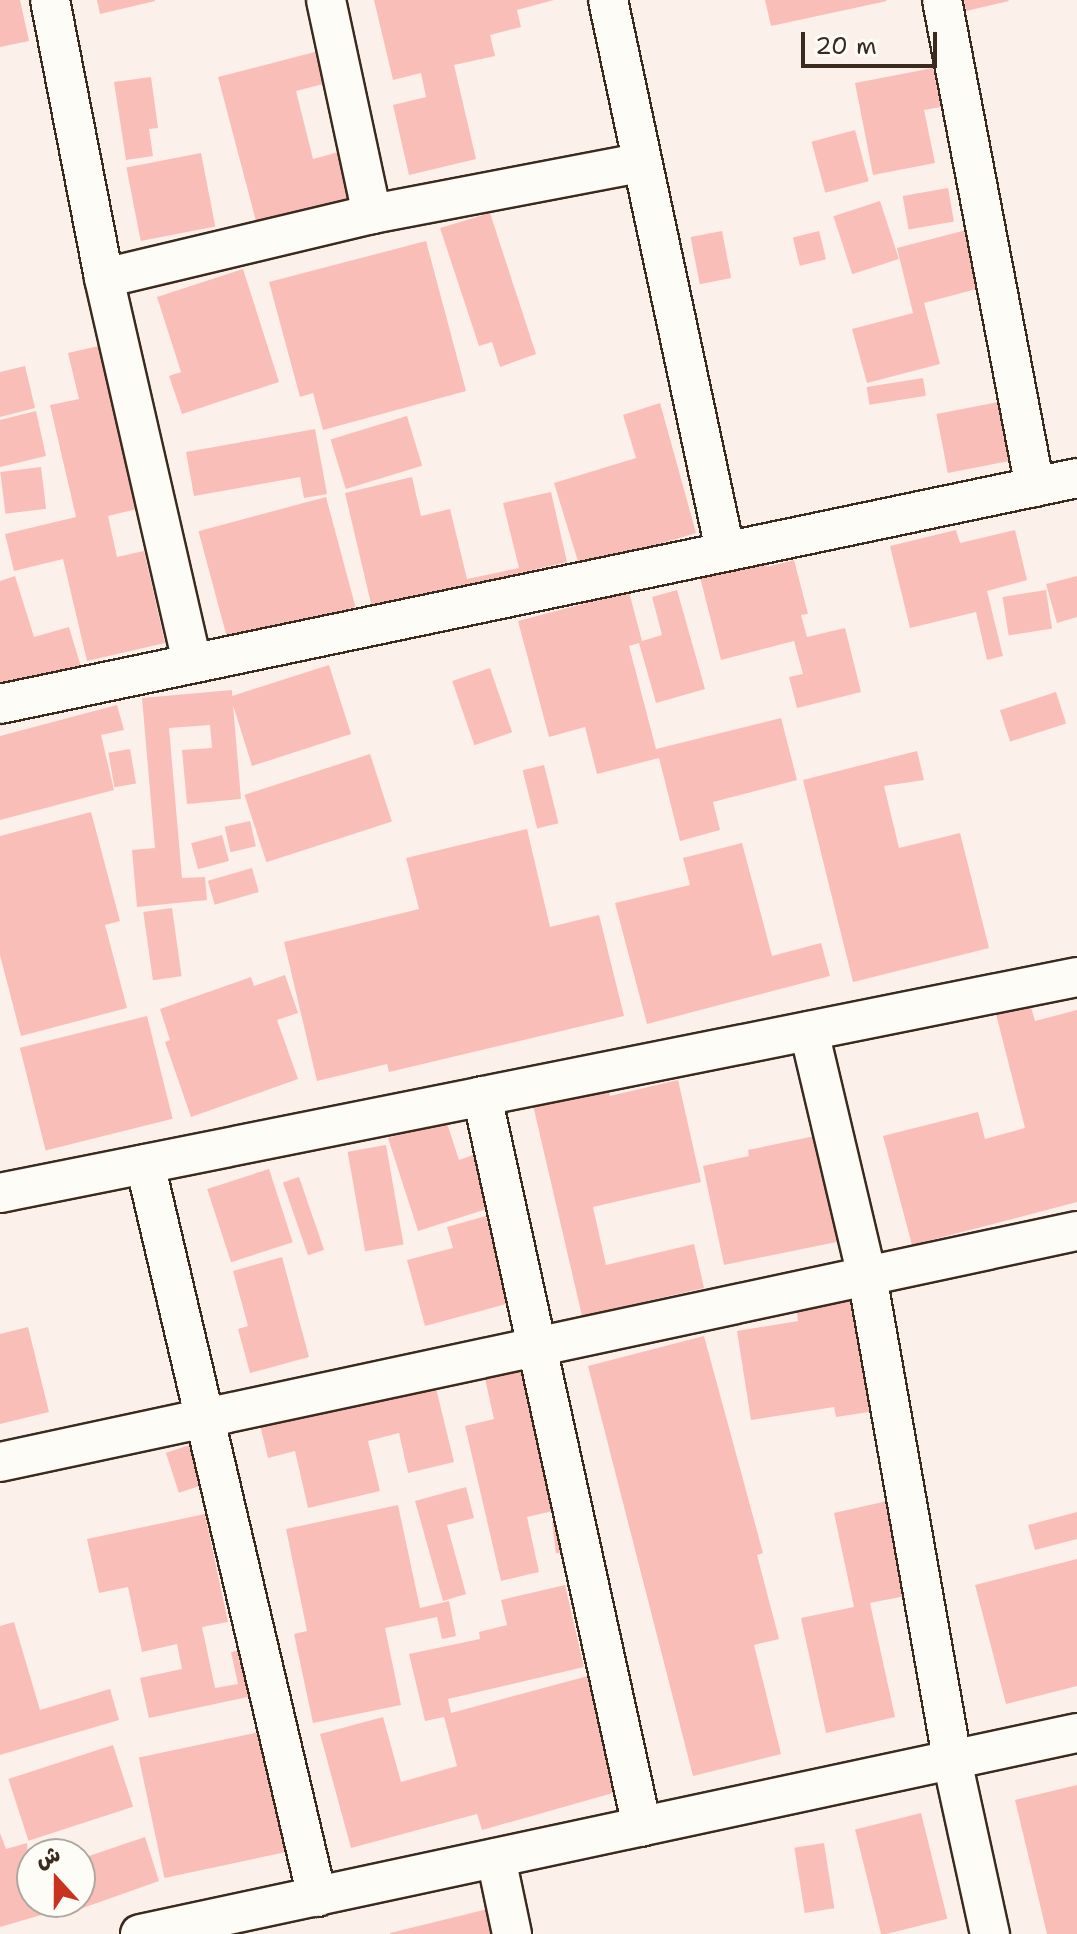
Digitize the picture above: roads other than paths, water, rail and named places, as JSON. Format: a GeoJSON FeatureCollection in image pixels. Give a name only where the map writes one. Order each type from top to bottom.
{"type":"FeatureCollection","features":[{"type":"Feature","properties":{"kind":"street"},"geometry":{"type":"LineString","coordinates":[[50,0],[104,278],[192,663]]}},
{"type":"Feature","properties":{"kind":"street"},"geometry":{"type":"LineString","coordinates":[[326,0],[372,214]]}},
{"type":"Feature","properties":{"kind":"street"},"geometry":{"type":"LineString","coordinates":[[608,0],[640,163],[725,550]]}},
{"type":"Feature","properties":{"kind":"street"},"geometry":{"type":"LineString","coordinates":[[942,0],[1035,487]]}},
{"type":"Feature","properties":{"kind":"street"},"geometry":{"type":"LineString","coordinates":[[104,278],[372,214],[640,163]]}},
{"type":"Feature","properties":{"kind":"street"},"geometry":{"type":"LineString","coordinates":[[0,704],[1077,478]]}},
{"type":"Feature","properties":{"kind":"street"},"geometry":{"type":"LineString","coordinates":[[0,1193],[1077,977]]}},
{"type":"Feature","properties":{"kind":"street"},"geometry":{"type":"LineString","coordinates":[[809,1031],[867,1276],[952,1760],[990,1934]]}},
{"type":"Feature","properties":{"kind":"street"},"geometry":{"type":"LineString","coordinates":[[482,1096],[642,1827]]}},
{"type":"Feature","properties":{"kind":"street"},"geometry":{"type":"LineString","coordinates":[[145,1164],[202,1418],[317,1897]]}},
{"type":"Feature","properties":{"kind":"street"},"geometry":{"type":"LineString","coordinates":[[0,1462],[1077,1231]]}},
{"type":"Feature","properties":{"kind":"street"},"geometry":{"type":"LineString","coordinates":[[140,1934],[1077,1733]]}},
{"type":"Feature","properties":{"kind":"street"},"geometry":{"type":"LineString","coordinates":[[496,1858],[512,1934]]}}]}
